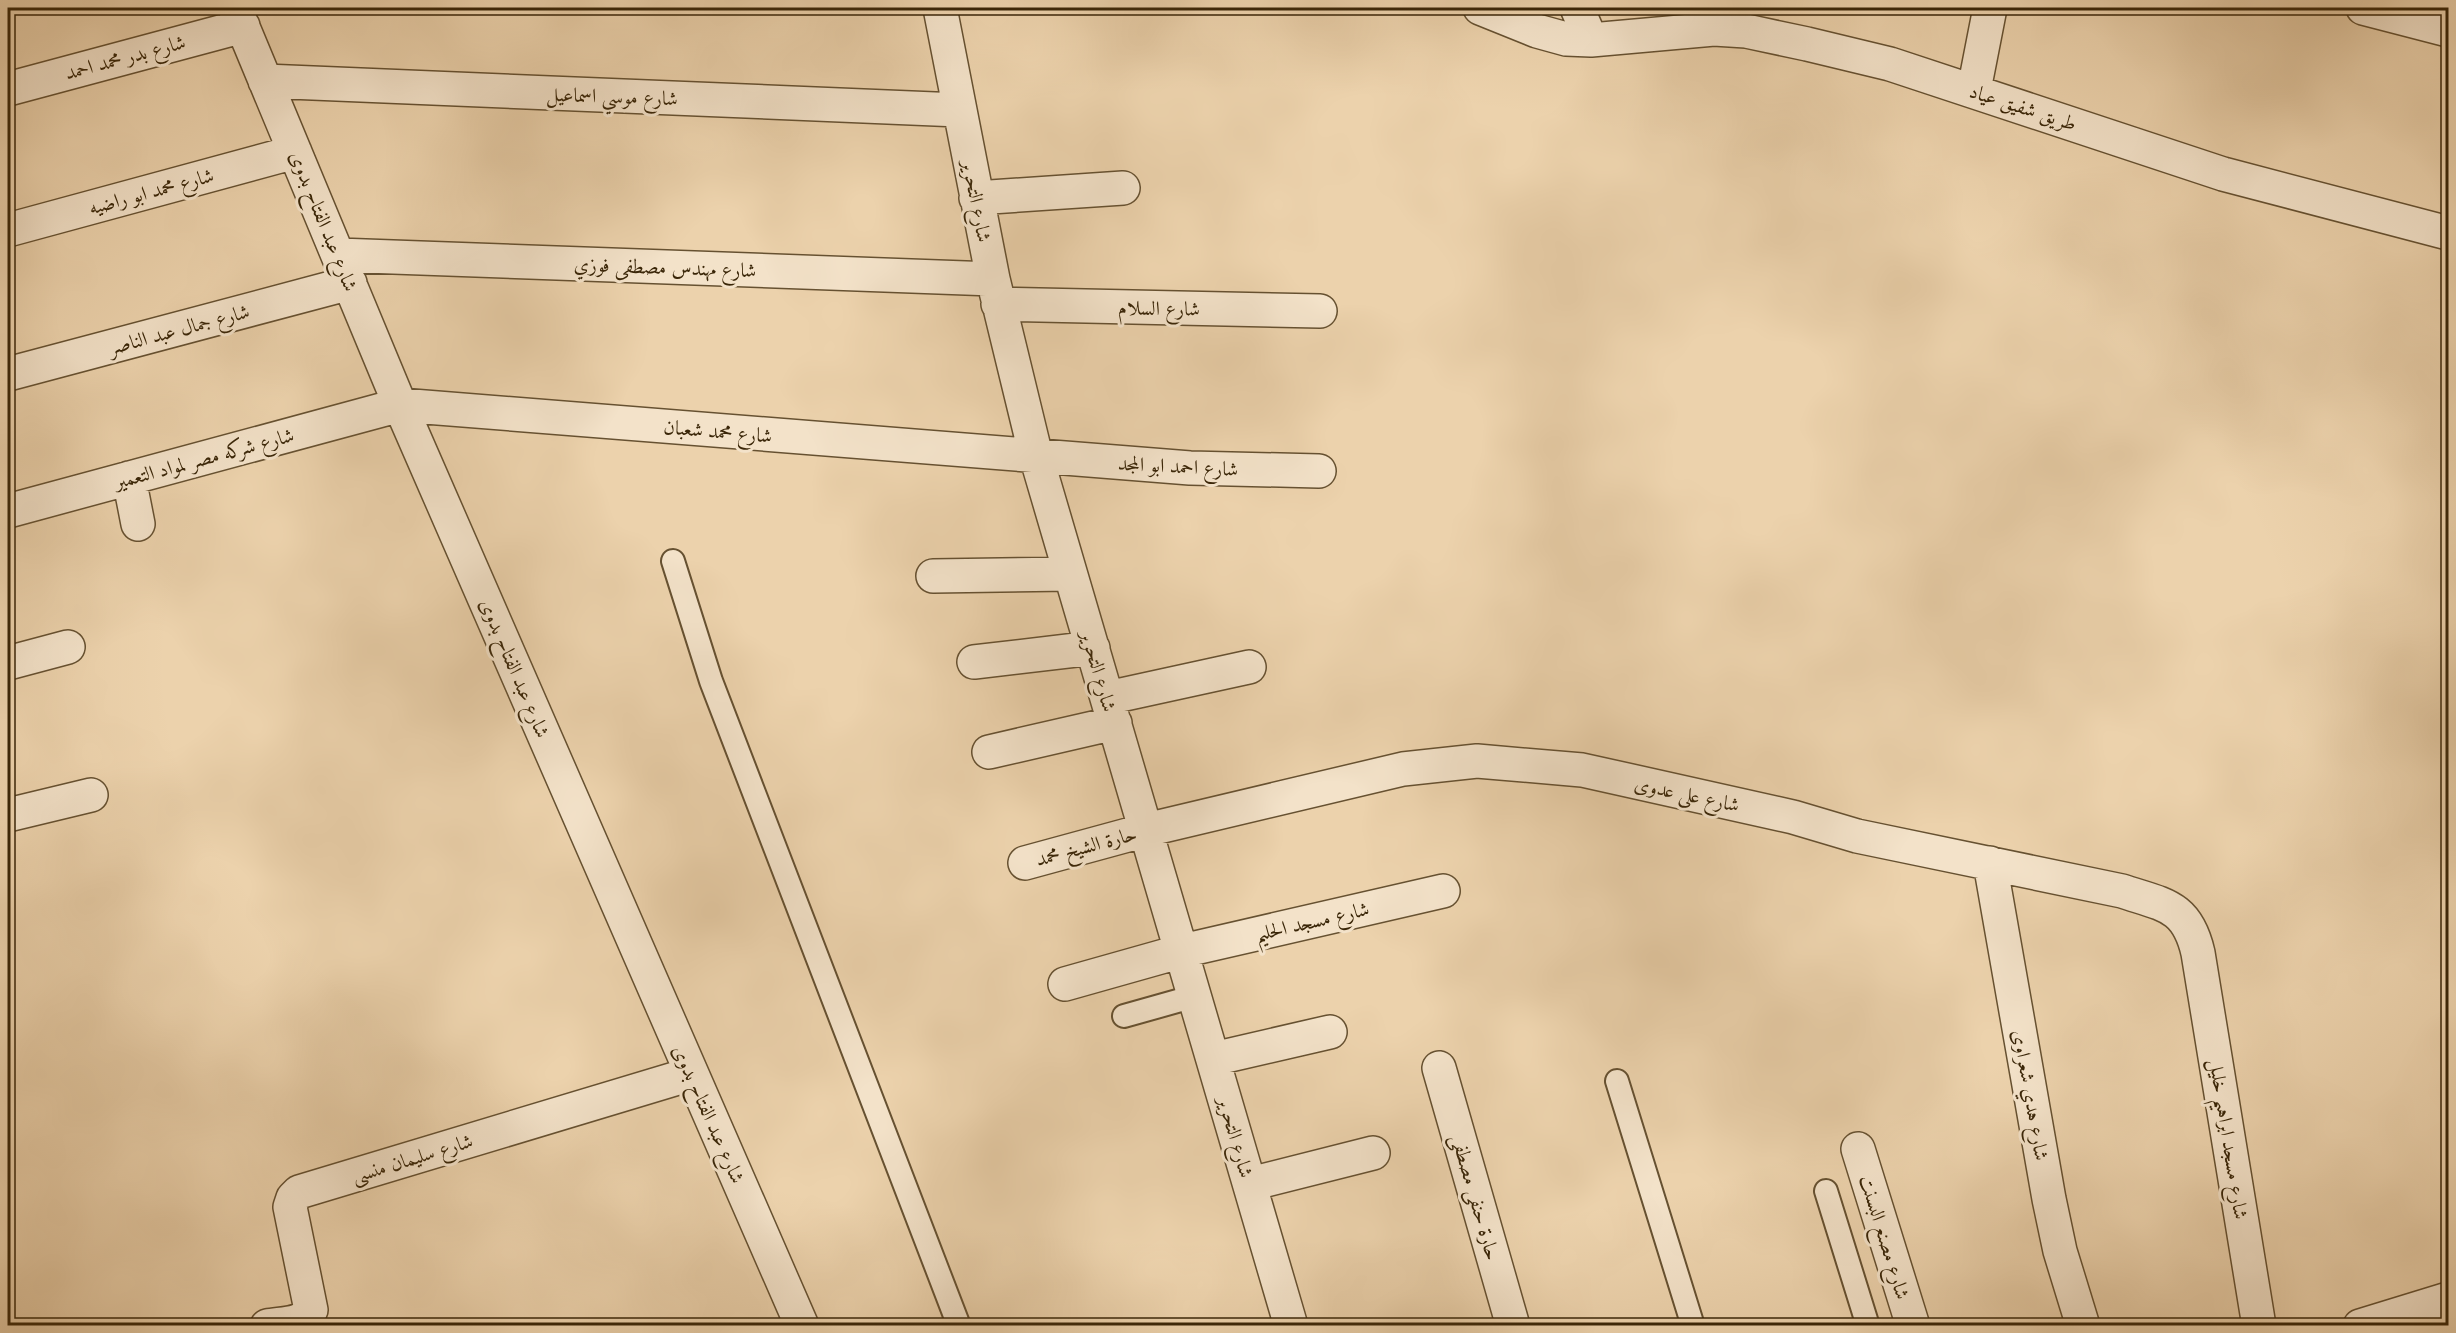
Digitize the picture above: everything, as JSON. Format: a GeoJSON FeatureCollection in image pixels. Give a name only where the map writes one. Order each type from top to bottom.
{"type":"FeatureCollection","features":[{"type":"Feature","properties":{"kind":"street","name":"شارع التحرير"},"geometry":{"type":"LineString","coordinates":[[940,8],[995,292],[1036,456],[1292,1326]]}},
{"type":"Feature","properties":{"kind":"street","name":"طريق شفيق عياد"},"geometry":{"type":"LineString","coordinates":[[1480,8],[1537,31],[1566,39],[1591,40],[1679,31],[1746,31],[1890,64],[2223,174],[2448,232]]}},
{"type":"Feature","properties":{"kind":"street"},"geometry":{"type":"LineString","coordinates":[[1577,8],[1591,40]]}},
{"type":"Feature","properties":{"kind":"street"},"geometry":{"type":"LineString","coordinates":[[1974,90],[1990,8]]}},
{"type":"Feature","properties":{"kind":"street"},"geometry":{"type":"LineString","coordinates":[[2363,8],[2435,20]]}},
{"type":"Feature","properties":{"kind":"street","name":"شارع عبد الفتاح بدوى"},"geometry":{"type":"LineString","coordinates":[[239,17],[400,405],[802,1326]]}},
{"type":"Feature","properties":{"kind":"street","name":"شارع بدر محمد احمد"},"geometry":{"type":"LineString","coordinates":[[8,88],[239,17]]}},
{"type":"Feature","properties":{"kind":"street","name":"شارع موسي اسماعيل"},"geometry":{"type":"LineString","coordinates":[[266,81],[959,110]]}},
{"type":"Feature","properties":{"kind":"street","name":"شارع محمد ابو راضيه"},"geometry":{"type":"LineString","coordinates":[[8,230],[295,152]]}},
{"type":"Feature","properties":{"kind":"street"},"geometry":{"type":"LineString","coordinates":[[976,198],[1124,188]]}},
{"type":"Feature","properties":{"kind":"street","name":"شارع مهندس مصطفى فوزي"},"geometry":{"type":"LineString","coordinates":[[344,269],[995,292]]}},
{"type":"Feature","properties":{"kind":"street","name":"شارع جمال عبد الناصر"},"geometry":{"type":"LineString","coordinates":[[8,374],[344,269]]}},
{"type":"Feature","properties":{"kind":"street","name":"شارع السلام"},"geometry":{"type":"LineString","coordinates":[[995,292],[1320,311]]}},
{"type":"Feature","properties":{"kind":"street","name":"شارع محمد شعبان"},"geometry":{"type":"LineString","coordinates":[[400,405],[1036,456]]}},
{"type":"Feature","properties":{"kind":"street","name":"شارع شركه مصر لمواد التعمير"},"geometry":{"type":"LineString","coordinates":[[8,511],[400,405]]}},
{"type":"Feature","properties":{"kind":"street","name":"شارع احمد ابو المجد"},"geometry":{"type":"LineString","coordinates":[[1036,456],[1190,468],[1319,471]]}},
{"type":"Feature","properties":{"kind":"street"},"geometry":{"type":"LineString","coordinates":[[129,478],[138,524]]}},
{"type":"Feature","properties":{"kind":"street"},"geometry":{"type":"LineString","coordinates":[[933,576],[1070,574]]}},
{"type":"Feature","properties":{"kind":"street"},"geometry":{"type":"LineString","coordinates":[[8,663],[68,647]]}},
{"type":"Feature","properties":{"kind":"street"},"geometry":{"type":"LineString","coordinates":[[974,662],[1093,648]]}},
{"type":"Feature","properties":{"kind":"street"},"geometry":{"type":"LineString","coordinates":[[989,752],[1249,667]]}},
{"type":"Feature","properties":{"kind":"street","name":"شارع على عدوى"},"geometry":{"type":"LineString","coordinates":[[1146,830],[1403,769],[1477,761],[1582,770],[1792,817],[1857,836],[2122,891],[2162,904],[2182,916],[2193,931],[2198,953]]}},
{"type":"Feature","properties":{"kind":"street"},"geometry":{"type":"LineString","coordinates":[[8,815],[92,795]]}},
{"type":"Feature","properties":{"kind":"street","name":"حارة الشيخ محمد"},"geometry":{"type":"LineString","coordinates":[[1026,862],[1146,830]]}},
{"type":"Feature","properties":{"kind":"street","name":"شارع هدي شعراوى"},"geometry":{"type":"LineString","coordinates":[[1990,863],[2049,1199],[2060,1251],[2083,1326]]}},
{"type":"Feature","properties":{"kind":"street","name":"شارع مسجد الحليم"},"geometry":{"type":"LineString","coordinates":[[1065,984],[1182,951],[1443,891]]}},
{"type":"Feature","properties":{"kind":"street","name":"شارع مسجد ابراهيم خليل"},"geometry":{"type":"LineString","coordinates":[[2198,953],[2259,1326]]}},
{"type":"Feature","properties":{"kind":"street"},"geometry":{"type":"LineString","coordinates":[[1214,1059],[1330,1032]]}},
{"type":"Feature","properties":{"kind":"street","name":"حارة حنفى مصطفى"},"geometry":{"type":"LineString","coordinates":[[1439,1068],[1513,1326]]}},
{"type":"Feature","properties":{"kind":"street","name":"شارع سليمان منسى"},"geometry":{"type":"LineString","coordinates":[[267,1326],[301,1321],[311,1310],[290,1207],[293,1198],[299,1192],[691,1074]]}},
{"type":"Feature","properties":{"kind":"street","name":"شارع مصنع البسنت"},"geometry":{"type":"LineString","coordinates":[[1858,1149],[1913,1326]]}},
{"type":"Feature","properties":{"kind":"street"},"geometry":{"type":"LineString","coordinates":[[1250,1184],[1372,1153]]}},
{"type":"Feature","properties":{"kind":"street"},"geometry":{"type":"LineString","coordinates":[[2360,1326],[2448,1299]]}},
{"type":"Feature","properties":{"kind":"lane"},"geometry":{"type":"LineString","coordinates":[[673,561],[711,681],[959,1326]]}},
{"type":"Feature","properties":{"kind":"lane"},"geometry":{"type":"LineString","coordinates":[[1124,1016],[1195,996]]}},
{"type":"Feature","properties":{"kind":"lane"},"geometry":{"type":"LineString","coordinates":[[1617,1081],[1694,1326]]}},
{"type":"Feature","properties":{"kind":"lane"},"geometry":{"type":"LineString","coordinates":[[1826,1191],[1868,1326]]}}]}
